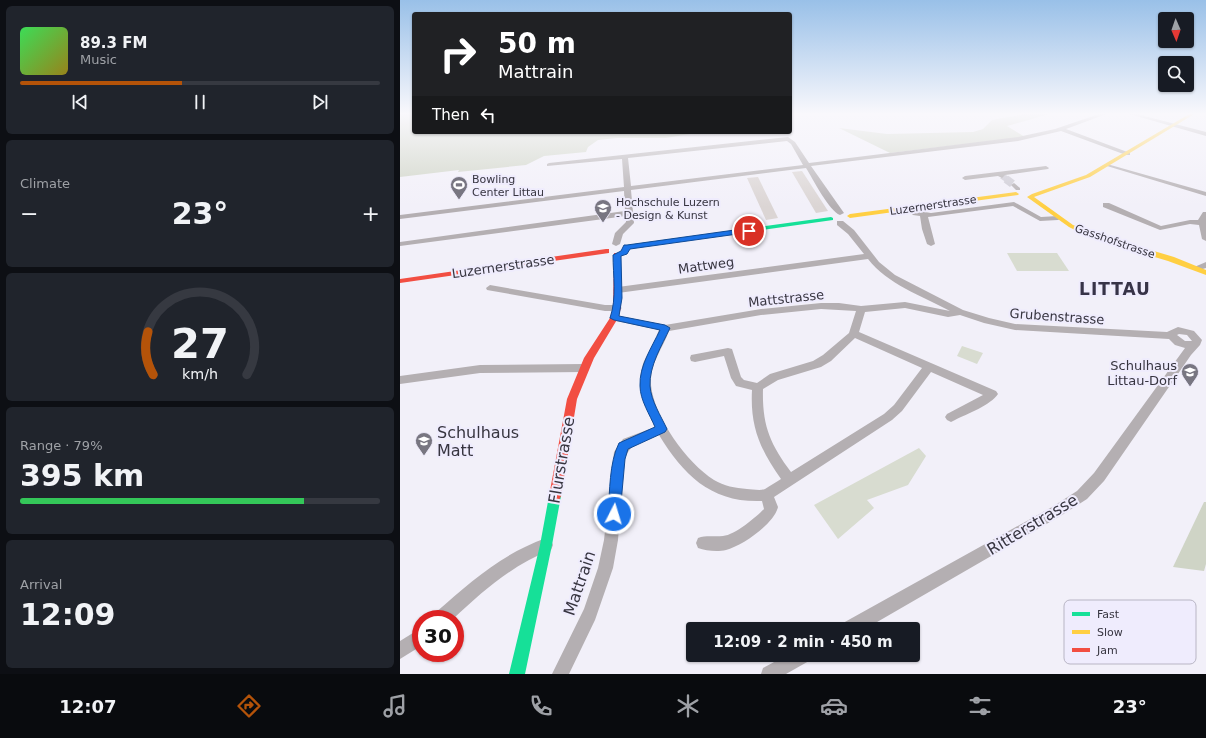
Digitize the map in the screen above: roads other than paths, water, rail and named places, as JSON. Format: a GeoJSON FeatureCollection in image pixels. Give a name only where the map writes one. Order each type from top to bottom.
{"type":"FeatureCollection","features":[{"type":"Feature","properties":{"kind":"main road"},"geometry":{"type":"LineString","coordinates":[[1032,196],[1050,188],[1081,179],[1109,165],[1144,144]]}},
{"type":"Feature","properties":{"kind":"main road","name":"Luzernerstrasse"},"geometry":{"type":"LineString","coordinates":[[627,247],[910,208],[1018,190],[1050,188]]}},
{"type":"Feature","properties":{"kind":"main road","name":"Gasshofstrasse"},"geometry":{"type":"LineString","coordinates":[[1018,190],[1021,197],[1032,196],[1058,218],[1094,236],[1196,268],[1206,273]]}},
{"type":"Feature","properties":{"kind":"main road"},"geometry":{"type":"LineString","coordinates":[[616,244],[624,244],[627,247],[624,252],[617,255],[610,255],[606,251],[610,246],[616,244]]}},
{"type":"Feature","properties":{"kind":"main road","name":"Luzernerstrasse"},"geometry":{"type":"LineString","coordinates":[[400,281],[606,251]]}},
{"type":"Feature","properties":{"kind":"main road","name":"Flurstrasse"},"geometry":{"type":"LineString","coordinates":[[517,674],[546,545],[572,399],[584,368],[616,313],[618,290],[617,255]]}},
{"type":"Feature","properties":{"kind":"street"},"geometry":{"type":"LineString","coordinates":[[549,164],[727,144]]}},
{"type":"Feature","properties":{"kind":"street"},"geometry":{"type":"LineString","coordinates":[[793,144],[832,203],[840,218]]}},
{"type":"Feature","properties":{"kind":"street"},"geometry":{"type":"LineString","coordinates":[[400,217],[978,144]]}},
{"type":"Feature","properties":{"kind":"street"},"geometry":{"type":"LineString","coordinates":[[1103,144],[1128,154]]}},
{"type":"Feature","properties":{"kind":"street"},"geometry":{"type":"LineString","coordinates":[[616,244],[619,234],[630,223],[625,156]]}},
{"type":"Feature","properties":{"kind":"street"},"geometry":{"type":"LineString","coordinates":[[1109,165],[1206,194]]}},
{"type":"Feature","properties":{"kind":"street"},"geometry":{"type":"LineString","coordinates":[[965,178],[1001,175],[1046,168]]}},
{"type":"Feature","properties":{"kind":"street"},"geometry":{"type":"LineString","coordinates":[[910,208],[914,213],[924,215],[1014,204],[1040,219],[1058,218]]}},
{"type":"Feature","properties":{"kind":"street"},"geometry":{"type":"LineString","coordinates":[[1106,205],[1160,228],[1190,222],[1202,223]]}},
{"type":"Feature","properties":{"kind":"street"},"geometry":{"type":"LineString","coordinates":[[400,244],[630,213]]}},
{"type":"Feature","properties":{"kind":"street"},"geometry":{"type":"LineString","coordinates":[[1206,214],[1202,218],[1206,239]]}},
{"type":"Feature","properties":{"kind":"street"},"geometry":{"type":"LineString","coordinates":[[924,215],[926,229],[931,244]]}},
{"type":"Feature","properties":{"kind":"street","name":"Grubenstrasse"},"geometry":{"type":"LineString","coordinates":[[840,218],[879,267],[898,280],[960,312],[988,321],[1015,327],[1172,336],[1173,332],[1178,330],[1186,332],[1192,343]]}},
{"type":"Feature","properties":{"kind":"street","name":"Mattweg"},"geometry":{"type":"LineString","coordinates":[[618,290],[869,256]]}},
{"type":"Feature","properties":{"kind":"street"},"geometry":{"type":"LineString","coordinates":[[1196,268],[1206,265]]}},
{"type":"Feature","properties":{"kind":"street","name":"Mattstrasse"},"geometry":{"type":"LineString","coordinates":[[490,288],[605,308],[616,313],[665,328],[761,312],[821,306],[839,306],[861,309],[905,305],[948,314],[960,312]]}},
{"type":"Feature","properties":{"kind":"street"},"geometry":{"type":"LineString","coordinates":[[695,358],[728,352],[736,378],[740,383],[758,387],[774,377],[817,364],[827,358],[854,334],[861,309]]}},
{"type":"Feature","properties":{"kind":"street"},"geometry":{"type":"LineString","coordinates":[[665,328],[648,364],[645,386],[647,399],[662,429],[696,474],[709,484],[736,494],[766,495],[788,479],[888,417],[898,408],[929,366]]}},
{"type":"Feature","properties":{"kind":"street"},"geometry":{"type":"LineString","coordinates":[[854,334],[992,394],[951,417]]}},
{"type":"Feature","properties":{"kind":"street"},"geometry":{"type":"LineString","coordinates":[[1172,336],[1192,343]]}},
{"type":"Feature","properties":{"kind":"street","name":"Ritterstrasse"},"geometry":{"type":"LineString","coordinates":[[862,622],[1023,532],[1082,495],[1099,477],[1192,343]]}},
{"type":"Feature","properties":{"kind":"street"},"geometry":{"type":"LineString","coordinates":[[400,380],[480,369],[584,368]]}},
{"type":"Feature","properties":{"kind":"street"},"geometry":{"type":"LineString","coordinates":[[758,387],[756,406],[760,431],[771,456],[788,479]]}},
{"type":"Feature","properties":{"kind":"street","name":"Mattrain"},"geometry":{"type":"LineString","coordinates":[[560,674],[580,635],[602,582],[609,553],[620,452],[626,443],[662,429]]}},
{"type":"Feature","properties":{"kind":"street"},"geometry":{"type":"LineString","coordinates":[[703,543],[725,543],[743,533],[767,516],[771,510],[771,504],[766,495]]}},
{"type":"Feature","properties":{"kind":"street"},"geometry":{"type":"LineString","coordinates":[[451,610],[508,561],[527,550],[546,545]]}},
{"type":"Feature","properties":{"kind":"street"},"geometry":{"type":"LineString","coordinates":[[400,651],[412,642]]}},
{"type":"Feature","properties":{"kind":"street"},"geometry":{"type":"LineString","coordinates":[[769,674],[790,662]]}},
{"type":"Feature","properties":{"kind":"tunnel"},"geometry":{"type":"LineString","coordinates":[[1002,176],[1008,180]]}},
{"type":"Feature","properties":{"kind":"tunnel"},"geometry":{"type":"LineString","coordinates":[[1006,179],[1014,185]]}},
{"type":"Feature","properties":{"kind":"place","name":"Bowling Center Littau"},"geometry":{"type":"Point","coordinates":[459,200]}},
{"type":"Feature","properties":{"kind":"place","name":"Hochschule Luzern - Design & Kunst"},"geometry":{"type":"Point","coordinates":[603,223]}},
{"type":"Feature","properties":{"kind":"place","name":"Schulhaus Littau-Dorf"},"geometry":{"type":"Point","coordinates":[1190,387]}},
{"type":"Feature","properties":{"kind":"place","name":"Schulhaus Matt"},"geometry":{"type":"Point","coordinates":[424,456]}},
{"type":"Feature","properties":{"kind":"district","name":"LITTAU"},"geometry":{"type":"Point","coordinates":[1115,289]}}]}
